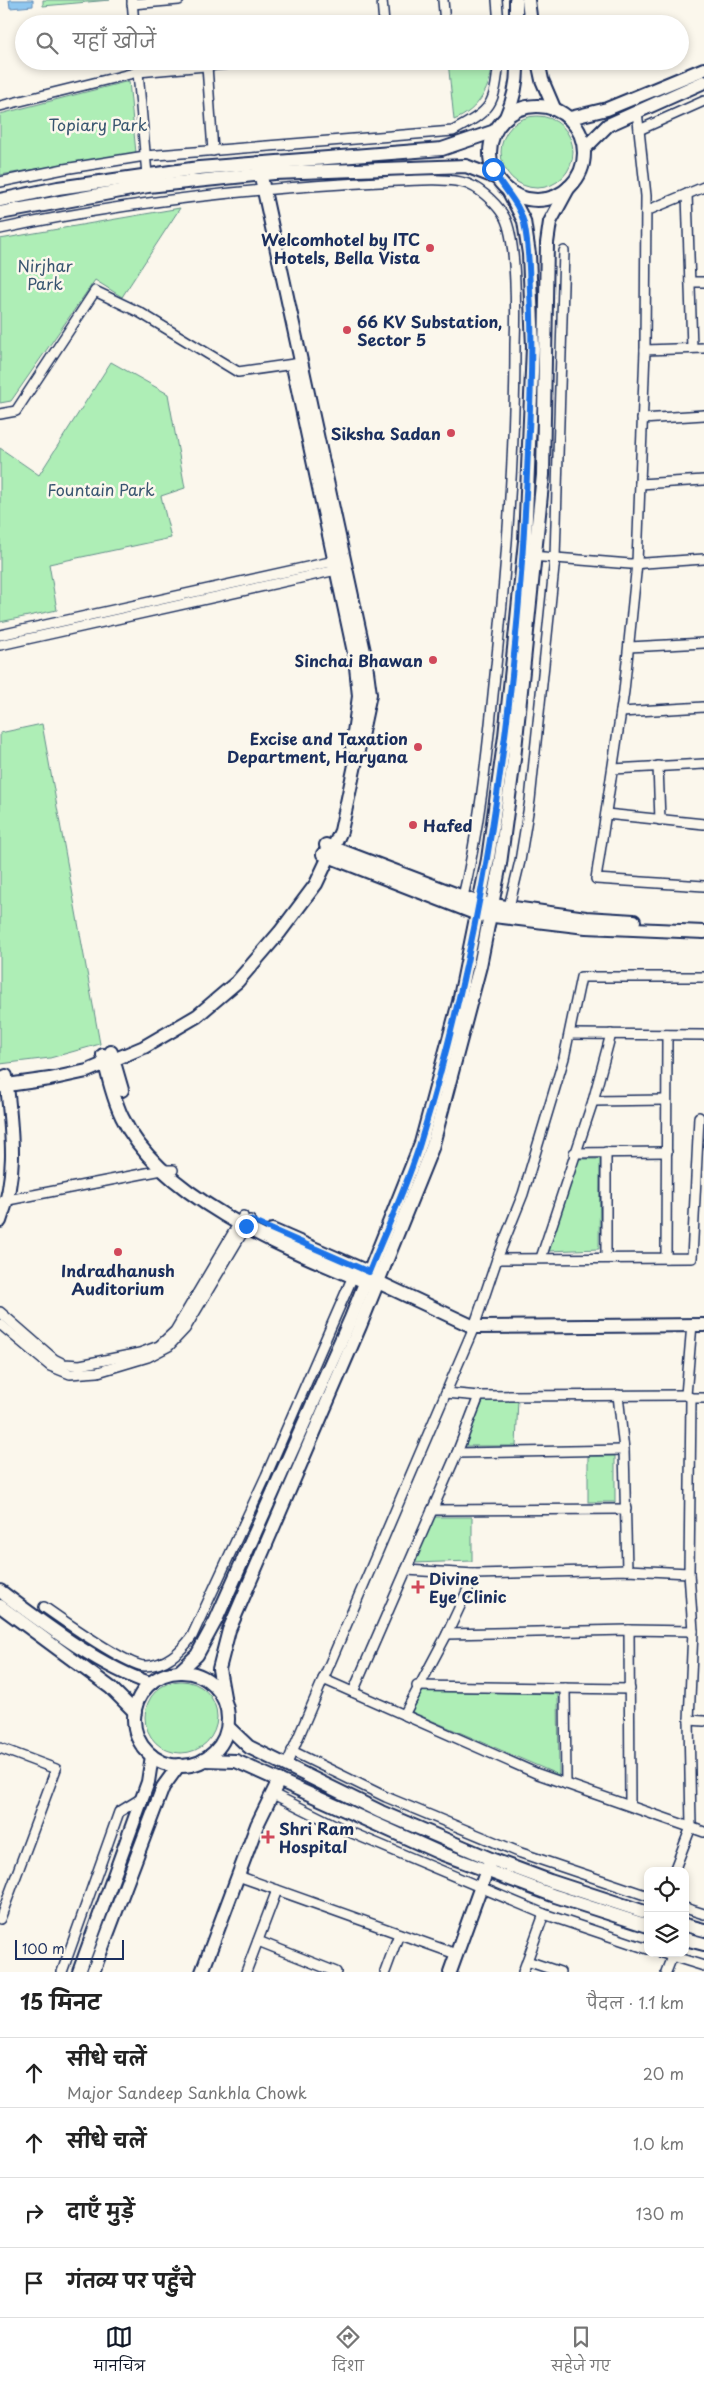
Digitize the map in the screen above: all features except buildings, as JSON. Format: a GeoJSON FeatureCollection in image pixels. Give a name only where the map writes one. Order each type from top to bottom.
{"type":"FeatureCollection","features":[{"type":"Feature","properties":{"kind":"street"},"geometry":{"type":"LineString","coordinates":[[133,15],[132,2],[179,0]]}},
{"type":"Feature","properties":{"kind":"street"},"geometry":{"type":"LineString","coordinates":[[382,0],[383,15]]}},
{"type":"Feature","properties":{"kind":"street"},"geometry":{"type":"LineString","coordinates":[[443,0],[444,15]]}},
{"type":"Feature","properties":{"kind":"street"},"geometry":{"type":"LineString","coordinates":[[497,0],[499,15]]}},
{"type":"Feature","properties":{"kind":"street"},"geometry":{"type":"LineString","coordinates":[[516,0],[516,15]]}},
{"type":"Feature","properties":{"kind":"street"},"geometry":{"type":"LineString","coordinates":[[528,0],[530,15]]}},
{"type":"Feature","properties":{"kind":"street"},"geometry":{"type":"LineString","coordinates":[[570,118],[607,109],[704,69]]}},
{"type":"Feature","properties":{"kind":"street"},"geometry":{"type":"LineString","coordinates":[[0,106],[138,72],[161,70]]}},
{"type":"Feature","properties":{"kind":"street"},"geometry":{"type":"LineString","coordinates":[[207,70],[213,151]]}},
{"type":"Feature","properties":{"kind":"street"},"geometry":{"type":"LineString","coordinates":[[0,182],[64,168],[146,156],[438,134],[453,131],[481,115],[495,96],[498,70]]}},
{"type":"Feature","properties":{"kind":"street"},"geometry":{"type":"LineString","coordinates":[[518,70],[515,92],[506,117],[496,131],[490,146],[490,158],[497,178],[508,190],[524,221],[530,278],[533,346],[529,556]]}},
{"type":"Feature","properties":{"kind":"street"},"geometry":{"type":"LineString","coordinates":[[540,70],[542,80],[554,108]]}},
{"type":"Feature","properties":{"kind":"street"},"geometry":{"type":"LineString","coordinates":[[138,72],[147,175]]}},
{"type":"Feature","properties":{"kind":"street"},"geometry":{"type":"LineString","coordinates":[[585,148],[608,125],[704,82]]}},
{"type":"Feature","properties":{"kind":"street"},"geometry":{"type":"LineString","coordinates":[[639,130],[704,101]]}},
{"type":"Feature","properties":{"kind":"street"},"geometry":{"type":"LineString","coordinates":[[224,1697],[214,1684],[198,1674],[180,1671],[166,1674],[150,1683],[140,1696],[134,1712],[137,1735],[141,1744],[152,1756],[170,1764],[188,1766],[204,1760],[220,1746],[228,1727],[229,1714],[219,1669],[230,1630],[374,1280],[421,1143],[484,909],[488,859],[529,556],[543,475],[549,229],[550,222],[569,187],[579,175],[584,161],[585,148],[580,131],[570,118],[554,108],[529,106],[506,117]]}},
{"type":"Feature","properties":{"kind":"street"},"geometry":{"type":"LineString","coordinates":[[637,111],[646,212],[645,350],[637,563],[621,712],[596,879],[704,886]]}},
{"type":"Feature","properties":{"kind":"street"},"geometry":{"type":"LineString","coordinates":[[0,213],[255,169],[442,149],[496,131]]}},
{"type":"Feature","properties":{"kind":"street"},"geometry":{"type":"LineString","coordinates":[[438,134],[442,149]]}},
{"type":"Feature","properties":{"kind":"street"},"geometry":{"type":"LineString","coordinates":[[0,200],[58,188],[147,175],[255,169],[362,169],[466,166],[497,178]]}},
{"type":"Feature","properties":{"kind":"street"},"geometry":{"type":"LineString","coordinates":[[2,1198],[12,1183],[13,1151],[3,1081],[50,1079],[87,1070],[191,1010],[231,976],[275,927],[328,851],[348,769],[370,694],[365,656],[340,565],[255,169]]}},
{"type":"Feature","properties":{"kind":"street"},"geometry":{"type":"LineString","coordinates":[[362,169],[362,183]]}},
{"type":"Feature","properties":{"kind":"street"},"geometry":{"type":"LineString","coordinates":[[0,229],[137,204],[259,190],[362,183],[442,181],[467,183],[479,190],[505,218],[510,234],[514,279],[515,386],[505,582],[488,739],[462,902]]}},
{"type":"Feature","properties":{"kind":"street"},"geometry":{"type":"LineString","coordinates":[[508,190],[526,199],[544,200],[560,194],[569,187]]}},
{"type":"Feature","properties":{"kind":"street"},"geometry":{"type":"LineString","coordinates":[[646,212],[704,187]]}},
{"type":"Feature","properties":{"kind":"street"},"geometry":{"type":"LineString","coordinates":[[687,194],[692,348]]}},
{"type":"Feature","properties":{"kind":"street"},"geometry":{"type":"LineString","coordinates":[[509,907],[520,861],[530,800],[555,558],[564,251]]}},
{"type":"Feature","properties":{"kind":"street"},"geometry":{"type":"LineString","coordinates":[[514,279],[530,278]]}},
{"type":"Feature","properties":{"kind":"street"},"geometry":{"type":"LineString","coordinates":[[690,282],[704,282]]}},
{"type":"Feature","properties":{"kind":"street"},"geometry":{"type":"LineString","coordinates":[[0,414],[16,411],[95,291],[139,312],[238,372],[297,364]]}},
{"type":"Feature","properties":{"kind":"street"},"geometry":{"type":"LineString","coordinates":[[645,350],[704,348]]}},
{"type":"Feature","properties":{"kind":"street"},"geometry":{"type":"LineString","coordinates":[[545,352],[561,352]]}},
{"type":"Feature","properties":{"kind":"street"},"geometry":{"type":"LineString","coordinates":[[642,418],[704,415]]}},
{"type":"Feature","properties":{"kind":"street"},"geometry":{"type":"LineString","coordinates":[[640,484],[704,480]]}},
{"type":"Feature","properties":{"kind":"street"},"geometry":{"type":"LineString","coordinates":[[529,556],[637,563],[704,559]]}},
{"type":"Feature","properties":{"kind":"street"},"geometry":{"type":"LineString","coordinates":[[0,635],[340,565]]}},
{"type":"Feature","properties":{"kind":"street"},"geometry":{"type":"LineString","coordinates":[[0,645],[340,565]]}},
{"type":"Feature","properties":{"kind":"street"},"geometry":{"type":"LineString","coordinates":[[629,647],[704,643]]}},
{"type":"Feature","properties":{"kind":"street"},"geometry":{"type":"LineString","coordinates":[[621,712],[704,708]]}},
{"type":"Feature","properties":{"kind":"street"},"geometry":{"type":"LineString","coordinates":[[613,769],[704,764]]}},
{"type":"Feature","properties":{"kind":"street"},"geometry":{"type":"LineString","coordinates":[[658,766],[660,820]]}},
{"type":"Feature","properties":{"kind":"street"},"geometry":{"type":"LineString","coordinates":[[606,814],[704,824]]}},
{"type":"Feature","properties":{"kind":"street"},"geometry":{"type":"LineString","coordinates":[[328,851],[484,909],[586,927],[704,932]]}},
{"type":"Feature","properties":{"kind":"street"},"geometry":{"type":"LineString","coordinates":[[484,909],[509,907],[586,918],[704,924]]}},
{"type":"Feature","properties":{"kind":"street"},"geometry":{"type":"LineString","coordinates":[[286,1766],[474,1327],[497,1258],[523,1194],[570,1034],[581,977],[704,977]]}},
{"type":"Feature","properties":{"kind":"street"},"geometry":{"type":"LineString","coordinates":[[570,1034],[704,1035]]}},
{"type":"Feature","properties":{"kind":"street"},"geometry":{"type":"LineString","coordinates":[[541,1258],[574,1153],[593,1101],[611,1034]]}},
{"type":"Feature","properties":{"kind":"street"},"geometry":{"type":"LineString","coordinates":[[666,1035],[666,1258]]}},
{"type":"Feature","properties":{"kind":"street"},"geometry":{"type":"LineString","coordinates":[[108,1058],[130,1113],[167,1170],[244,1221],[353,1276],[374,1280]]}},
{"type":"Feature","properties":{"kind":"street"},"geometry":{"type":"LineString","coordinates":[[0,1100],[4,1152],[0,1221]]}},
{"type":"Feature","properties":{"kind":"street"},"geometry":{"type":"LineString","coordinates":[[593,1101],[666,1100]]}},
{"type":"Feature","properties":{"kind":"street"},"geometry":{"type":"LineString","coordinates":[[497,1258],[692,1258],[699,1117]]}},
{"type":"Feature","properties":{"kind":"street"},"geometry":{"type":"LineString","coordinates":[[606,1152],[606,1258]]}},
{"type":"Feature","properties":{"kind":"street"},"geometry":{"type":"LineString","coordinates":[[574,1153],[667,1152]]}},
{"type":"Feature","properties":{"kind":"street"},"geometry":{"type":"LineString","coordinates":[[2,1198],[167,1170]]}},
{"type":"Feature","properties":{"kind":"street"},"geometry":{"type":"LineString","coordinates":[[244,1221],[474,1327],[698,1324],[689,1397],[689,1572],[692,1631],[689,1720],[690,1828],[675,1867]]}},
{"type":"Feature","properties":{"kind":"street"},"geometry":{"type":"LineString","coordinates":[[0,1312],[54,1359],[64,1364],[80,1365],[151,1350],[175,1331],[244,1221]]}},
{"type":"Feature","properties":{"kind":"street"},"geometry":{"type":"LineString","coordinates":[[0,1324],[50,1366],[70,1374],[98,1372],[148,1357],[169,1346],[185,1329],[244,1221]]}},
{"type":"Feature","properties":{"kind":"street"},"geometry":{"type":"LineString","coordinates":[[44,1607],[72,1627],[138,1665],[154,1664],[183,1650],[192,1636],[240,1534],[353,1276]]}},
{"type":"Feature","properties":{"kind":"street"},"geometry":{"type":"LineString","coordinates":[[180,1671],[197,1655],[216,1620],[374,1280]]}},
{"type":"Feature","properties":{"kind":"street"},"geometry":{"type":"LineString","coordinates":[[446,1392],[479,1396],[618,1395],[704,1398]]}},
{"type":"Feature","properties":{"kind":"street"},"geometry":{"type":"LineString","coordinates":[[618,1395],[624,1450],[627,1570]]}},
{"type":"Feature","properties":{"kind":"street"},"geometry":{"type":"LineString","coordinates":[[353,1692],[457,1453],[479,1396]]}},
{"type":"Feature","properties":{"kind":"street"},"geometry":{"type":"LineString","coordinates":[[457,1453],[624,1450]]}},
{"type":"Feature","properties":{"kind":"street"},"geometry":{"type":"LineString","coordinates":[[432,1510],[626,1509]]}},
{"type":"Feature","properties":{"kind":"street"},"geometry":{"type":"LineString","coordinates":[[406,1570],[475,1574],[627,1570],[689,1572]]}},
{"type":"Feature","properties":{"kind":"street"},"geometry":{"type":"LineString","coordinates":[[404,1715],[417,1686],[447,1634],[475,1574]]}},
{"type":"Feature","properties":{"kind":"street"},"geometry":{"type":"LineString","coordinates":[[0,1591],[47,1626],[128,1676],[150,1683]]}},
{"type":"Feature","properties":{"kind":"street"},"geometry":{"type":"LineString","coordinates":[[0,1606],[111,1688],[134,1712]]}},
{"type":"Feature","properties":{"kind":"street"},"geometry":{"type":"LineString","coordinates":[[447,1634],[629,1630],[692,1631]]}},
{"type":"Feature","properties":{"kind":"street"},"geometry":{"type":"LineString","coordinates":[[629,1630],[630,1806]]}},
{"type":"Feature","properties":{"kind":"street"},"geometry":{"type":"LineString","coordinates":[[323,1679],[538,1774],[704,1832]]}},
{"type":"Feature","properties":{"kind":"street"},"geometry":{"type":"LineString","coordinates":[[417,1686],[630,1689]]}},
{"type":"Feature","properties":{"kind":"street"},"geometry":{"type":"LineString","coordinates":[[565,1688],[566,1784]]}},
{"type":"Feature","properties":{"kind":"street"},"geometry":{"type":"LineString","coordinates":[[689,1720],[704,1721]]}},
{"type":"Feature","properties":{"kind":"street"},"geometry":{"type":"LineString","coordinates":[[228,1727],[249,1747],[488,1865],[644,1924]]}},
{"type":"Feature","properties":{"kind":"street"},"geometry":{"type":"LineString","coordinates":[[292,1751],[386,1797],[512,1849],[644,1895]]}},
{"type":"Feature","properties":{"kind":"street"},"geometry":{"type":"LineString","coordinates":[[0,1918],[56,1769],[1,1752]]}},
{"type":"Feature","properties":{"kind":"street"},"geometry":{"type":"LineString","coordinates":[[79,1972],[148,1782],[152,1756]]}},
{"type":"Feature","properties":{"kind":"street"},"geometry":{"type":"LineString","coordinates":[[204,1760],[236,1761],[440,1853],[550,1881],[645,1912]]}},
{"type":"Feature","properties":{"kind":"street"},"geometry":{"type":"LineString","coordinates":[[93,1972],[163,1787],[179,1765]]}},
{"type":"Feature","properties":{"kind":"street"},"geometry":{"type":"LineString","coordinates":[[202,1972],[257,1825],[279,1780]]}},
{"type":"Feature","properties":{"kind":"street"},"geometry":{"type":"LineString","coordinates":[[273,1794],[345,1830],[544,1914],[644,1948]]}},
{"type":"Feature","properties":{"kind":"street"},"geometry":{"type":"LineString","coordinates":[[62,1972],[119,1812],[142,1798]]}},
{"type":"Feature","properties":{"kind":"street"},"geometry":{"type":"LineString","coordinates":[[450,1972],[488,1865]]}},
{"type":"Feature","properties":{"kind":"street"},"geometry":{"type":"LineString","coordinates":[[238,1876],[456,1954]]}},
{"type":"Feature","properties":{"kind":"street"},"geometry":{"type":"LineString","coordinates":[[246,1972],[277,1890]]}},
{"type":"Feature","properties":{"kind":"street"},"geometry":{"type":"LineString","coordinates":[[689,1909],[704,1914]]}},
{"type":"Feature","properties":{"kind":"street"},"geometry":{"type":"LineString","coordinates":[[523,1972],[544,1914]]}},
{"type":"Feature","properties":{"kind":"street"},"geometry":{"type":"LineString","coordinates":[[689,1926],[704,1930]]}},
{"type":"Feature","properties":{"kind":"street"},"geometry":{"type":"LineString","coordinates":[[385,1972],[399,1934]]}},
{"type":"Feature","properties":{"kind":"street"},"geometry":{"type":"LineString","coordinates":[[689,1939],[704,1944]]}},
{"type":"Feature","properties":{"kind":"street"},"geometry":{"type":"LineString","coordinates":[[258,1941],[336,1972]]}},
{"type":"Feature","properties":{"kind":"street"},"geometry":{"type":"LineString","coordinates":[[666,1972],[672,1957],[704,1966]]}},
{"type":"Feature","properties":{"kind":"street"},"geometry":{"type":"LineString","coordinates":[[527,1961],[560,1972]]}},
{"type":"Feature","properties":{"kind":"green space"},"geometry":{"type":"Polygon","coordinates":[[[43,0],[110,0],[43,6],[43,0]]]}},
{"type":"Feature","properties":{"kind":"green space"},"geometry":{"type":"Polygon","coordinates":[[[449,70],[492,70],[490,80],[477,104],[463,116],[454,120],[449,70]]]}},
{"type":"Feature","properties":{"kind":"green space","name":"Topiary Park"},"geometry":{"type":"Polygon","coordinates":[[[129,81],[136,153],[0,175],[0,114],[129,81]]]}},
{"type":"Feature","properties":{"kind":"green space"},"geometry":{"type":"Polygon","coordinates":[[[537,116],[551,119],[563,126],[570,138],[573,152],[570,166],[563,178],[551,185],[537,188],[523,185],[511,178],[504,166],[501,152],[504,138],[511,126],[523,119],[537,116]]]}},
{"type":"Feature","properties":{"kind":"green space","name":"Nirjhar Park"},"geometry":{"type":"Polygon","coordinates":[[[180,208],[122,297],[95,280],[11,401],[0,403],[0,239],[180,208]]]}},
{"type":"Feature","properties":{"kind":"green space","name":"Fountain Park"},"geometry":{"type":"Polygon","coordinates":[[[111,362],[168,394],[185,488],[161,496],[171,538],[49,564],[57,610],[0,622],[0,448],[39,475],[111,362]]]}},
{"type":"Feature","properties":{"kind":"green space"},"geometry":{"type":"Polygon","coordinates":[[[42,724],[100,1044],[50,1058],[0,1064],[0,733],[42,724]]]}},
{"type":"Feature","properties":{"kind":"green space"},"geometry":{"type":"Polygon","coordinates":[[[578,1159],[600,1159],[599,1249],[549,1251],[578,1159]]]}},
{"type":"Feature","properties":{"kind":"green space"},"geometry":{"type":"Polygon","coordinates":[[[485,1397],[518,1398],[516,1446],[463,1446],[485,1397]]]}},
{"type":"Feature","properties":{"kind":"green space"},"geometry":{"type":"Polygon","coordinates":[[[588,1456],[615,1456],[615,1502],[588,1502],[588,1456]]]}},
{"type":"Feature","properties":{"kind":"green space"},"geometry":{"type":"Polygon","coordinates":[[[433,1517],[472,1517],[472,1561],[413,1563],[433,1517]]]}},
{"type":"Feature","properties":{"kind":"green space"},"geometry":{"type":"Polygon","coordinates":[[[181,1681],[195,1684],[207,1691],[214,1703],[217,1717],[214,1731],[207,1743],[195,1750],[181,1753],[167,1750],[155,1743],[148,1731],[145,1717],[148,1703],[155,1691],[167,1684],[181,1681]]]}},
{"type":"Feature","properties":{"kind":"green space"},"geometry":{"type":"Polygon","coordinates":[[[421,1691],[558,1694],[559,1775],[412,1712],[421,1691]]]}},
{"type":"Feature","properties":{"kind":"water"},"geometry":{"type":"Polygon","coordinates":[[[9,0],[33,0],[33,6],[10,8],[9,0]]]}},
{"type":"Feature","properties":{"kind":"place","name":"Welcomhotel by ITC Hotels, Bella Vista"},"geometry":{"type":"Point","coordinates":[430,248]}},
{"type":"Feature","properties":{"kind":"place","name":"66 KV Substation, Sector 5"},"geometry":{"type":"Point","coordinates":[347,330]}},
{"type":"Feature","properties":{"kind":"place","name":"Siksha Sadan"},"geometry":{"type":"Point","coordinates":[451,433]}},
{"type":"Feature","properties":{"kind":"place","name":"Sinchai Bhawan"},"geometry":{"type":"Point","coordinates":[433,660]}},
{"type":"Feature","properties":{"kind":"place","name":"Excise and Taxation Department, Haryana"},"geometry":{"type":"Point","coordinates":[418,747]}},
{"type":"Feature","properties":{"kind":"place","name":"Hafed"},"geometry":{"type":"Point","coordinates":[413,825]}},
{"type":"Feature","properties":{"kind":"place","name":"Indradhanush Auditorium"},"geometry":{"type":"Point","coordinates":[118,1252]}},
{"type":"Feature","properties":{"kind":"place","name":"Divine Eye Clinic"},"geometry":{"type":"Point","coordinates":[418,1587]}},
{"type":"Feature","properties":{"kind":"place","name":"Shri Ram Hospital"},"geometry":{"type":"Point","coordinates":[268,1837]}},
{"type":"Feature","properties":{"kind":"route"},"geometry":{"type":"LineString","coordinates":[[246,1226],[250,1220],[369,1272],[421,1143],[459,1002],[488,859],[505,736],[524,542],[533,346],[529,254],[524,221],[508,190],[497,178],[493,169]]}}]}
